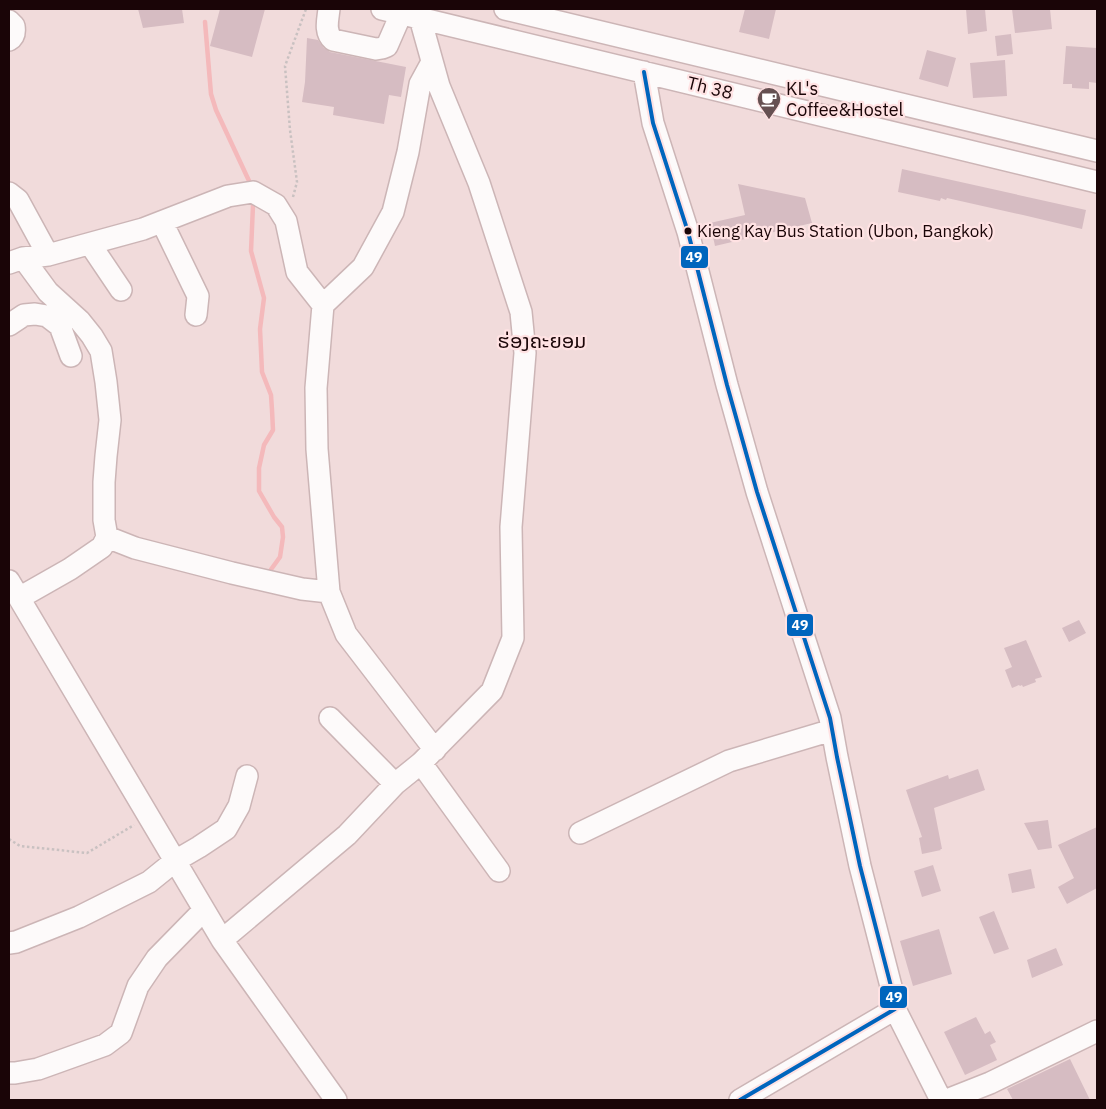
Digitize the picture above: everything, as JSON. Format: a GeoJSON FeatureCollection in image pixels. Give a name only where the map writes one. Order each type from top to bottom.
{"type":"FeatureCollection","features":[{"type":"Feature","properties":{"kind":"street"},"geometry":{"type":"LineString","coordinates":[[329,9],[327,32],[333,40],[376,49],[386,46],[401,14]]}},
{"type":"Feature","properties":{"kind":"street","name":"Th 38"},"geometry":{"type":"LineString","coordinates":[[505,9],[1097,151]]}},
{"type":"Feature","properties":{"kind":"street"},"geometry":{"type":"LineString","coordinates":[[222,940],[348,835],[395,784],[428,756],[492,691],[512,638],[511,526],[525,353],[521,312],[479,183],[439,86],[432,62],[401,14]]}},
{"type":"Feature","properties":{"kind":"street","name":"Th 38"},"geometry":{"type":"LineString","coordinates":[[401,14],[1097,182]]}},
{"type":"Feature","properties":{"kind":"street"},"geometry":{"type":"LineString","coordinates":[[9,21],[14,26],[15,32],[9,40]]}},
{"type":"Feature","properties":{"kind":"street"},"geometry":{"type":"LineString","coordinates":[[432,62],[420,84],[408,152],[393,212],[363,267],[323,305],[316,388],[317,449],[329,592],[346,634],[428,756],[499,871]]}},
{"type":"Feature","properties":{"kind":"street"},"geometry":{"type":"LineString","coordinates":[[644,72],[653,123],[688,232],[727,386],[757,492],[830,718],[860,866],[894,998],[895,1009],[941,1100]]}},
{"type":"Feature","properties":{"kind":"street"},"geometry":{"type":"LineString","coordinates":[[16,260],[48,255],[143,229],[228,196],[253,192],[276,205],[286,221],[297,272],[323,305]]}},
{"type":"Feature","properties":{"kind":"street"},"geometry":{"type":"LineString","coordinates":[[9,193],[18,200],[48,255]]}},
{"type":"Feature","properties":{"kind":"street"},"geometry":{"type":"LineString","coordinates":[[162,222],[198,296],[196,315]]}},
{"type":"Feature","properties":{"kind":"street"},"geometry":{"type":"LineString","coordinates":[[90,244],[121,290]]}},
{"type":"Feature","properties":{"kind":"street"},"geometry":{"type":"LineString","coordinates":[[16,260],[80,321],[101,351],[110,420],[104,482],[104,520],[107,537],[102,547],[70,569],[14,589],[222,940],[336,1100]]}},
{"type":"Feature","properties":{"kind":"street"},"geometry":{"type":"LineString","coordinates":[[9,325],[24,315],[47,316],[60,326],[71,356]]}},
{"type":"Feature","properties":{"kind":"street"},"geometry":{"type":"LineString","coordinates":[[107,537],[135,548],[232,573],[302,589],[329,592]]}},
{"type":"Feature","properties":{"kind":"street"},"geometry":{"type":"LineString","coordinates":[[330,718],[395,784]]}},
{"type":"Feature","properties":{"kind":"street"},"geometry":{"type":"LineString","coordinates":[[580,833],[729,761],[832,730]]}},
{"type":"Feature","properties":{"kind":"street"},"geometry":{"type":"LineString","coordinates":[[9,943],[80,917],[149,882],[175,860],[226,829],[239,806],[246,776]]}},
{"type":"Feature","properties":{"kind":"street"},"geometry":{"type":"LineString","coordinates":[[9,1073],[38,1069],[105,1045],[120,1033],[138,986],[157,958],[204,910]]}},
{"type":"Feature","properties":{"kind":"street"},"geometry":{"type":"LineString","coordinates":[[740,1100],[895,1009]]}},
{"type":"Feature","properties":{"kind":"street"},"geometry":{"type":"LineString","coordinates":[[947,1100],[990,1083],[1097,1031]]}},
{"type":"Feature","properties":{"kind":"path"},"geometry":{"type":"LineString","coordinates":[[286,221],[297,182],[290,130],[285,66],[306,9]]}},
{"type":"Feature","properties":{"kind":"path"},"geometry":{"type":"LineString","coordinates":[[9,839],[20,846],[87,853],[148,817]]}},
{"type":"Feature","properties":{"kind":"building"},"geometry":{"type":"Polygon","coordinates":[[[138,9],[182,9],[184,23],[143,28],[138,9]]]}},
{"type":"Feature","properties":{"kind":"building"},"geometry":{"type":"Polygon","coordinates":[[[220,9],[265,9],[252,57],[210,46],[220,9]]]}},
{"type":"Feature","properties":{"kind":"building"},"geometry":{"type":"Polygon","coordinates":[[[745,9],[776,9],[769,39],[739,32],[745,9]]]}},
{"type":"Feature","properties":{"kind":"building"},"geometry":{"type":"Polygon","coordinates":[[[966,9],[985,9],[987,31],[968,34],[966,9]]]}},
{"type":"Feature","properties":{"kind":"building"},"geometry":{"type":"Polygon","coordinates":[[[1012,9],[1050,9],[1052,29],[1015,33],[1012,9]]]}},
{"type":"Feature","properties":{"kind":"building"},"geometry":{"type":"Polygon","coordinates":[[[1011,34],[1013,54],[997,56],[995,36],[1011,34]]]}},
{"type":"Feature","properties":{"kind":"building"},"geometry":{"type":"Polygon","coordinates":[[[307,38],[318,40],[330,52],[406,67],[401,97],[389,95],[384,124],[333,115],[334,107],[302,102],[307,38]]]}},
{"type":"Feature","properties":{"kind":"building"},"geometry":{"type":"Polygon","coordinates":[[[1066,46],[1097,48],[1097,83],[1089,82],[1089,89],[1072,88],[1072,84],[1063,84],[1066,46]]]}},
{"type":"Feature","properties":{"kind":"building"},"geometry":{"type":"Polygon","coordinates":[[[927,50],[956,58],[948,87],[919,79],[927,50]]]}},
{"type":"Feature","properties":{"kind":"building"},"geometry":{"type":"Polygon","coordinates":[[[1005,60],[1007,96],[973,98],[970,63],[1005,60]]]}},
{"type":"Feature","properties":{"kind":"building"},"geometry":{"type":"Polygon","coordinates":[[[902,169],[1086,210],[1082,229],[947,198],[946,200],[941,198],[940,201],[898,192],[902,169]]]}},
{"type":"Feature","properties":{"kind":"building"},"geometry":{"type":"Polygon","coordinates":[[[738,184],[805,198],[812,223],[715,246],[710,223],[745,215],[738,184]]]}},
{"type":"Feature","properties":{"kind":"building"},"geometry":{"type":"Polygon","coordinates":[[[1079,620],[1086,633],[1069,642],[1062,628],[1079,620]]]}},
{"type":"Feature","properties":{"kind":"building"},"geometry":{"type":"Polygon","coordinates":[[[1026,640],[1042,677],[1035,679],[1036,682],[1023,687],[1019,685],[1012,688],[1005,670],[1012,667],[1004,648],[1026,640]]]}},
{"type":"Feature","properties":{"kind":"building"},"geometry":{"type":"Polygon","coordinates":[[[978,769],[985,790],[934,808],[942,849],[922,854],[919,838],[922,837],[906,790],[948,775],[949,779],[978,769]]]}},
{"type":"Feature","properties":{"kind":"building"},"geometry":{"type":"Polygon","coordinates":[[[1048,820],[1052,848],[1038,850],[1024,823],[1048,820]]]}},
{"type":"Feature","properties":{"kind":"building"},"geometry":{"type":"Polygon","coordinates":[[[1097,827],[1097,888],[1067,904],[1058,887],[1074,878],[1058,845],[1097,827]]]}},
{"type":"Feature","properties":{"kind":"building"},"geometry":{"type":"Polygon","coordinates":[[[933,865],[941,891],[922,897],[914,871],[933,865]]]}},
{"type":"Feature","properties":{"kind":"building"},"geometry":{"type":"Polygon","coordinates":[[[1031,869],[1035,888],[1012,893],[1008,874],[1031,869]]]}},
{"type":"Feature","properties":{"kind":"building"},"geometry":{"type":"Polygon","coordinates":[[[994,911],[1009,949],[994,954],[979,917],[994,911]]]}},
{"type":"Feature","properties":{"kind":"building"},"geometry":{"type":"Polygon","coordinates":[[[939,929],[952,974],[913,986],[900,941],[939,929]]]}},
{"type":"Feature","properties":{"kind":"building"},"geometry":{"type":"Polygon","coordinates":[[[1056,948],[1063,965],[1032,978],[1027,960],[1056,948]]]}},
{"type":"Feature","properties":{"kind":"building"},"geometry":{"type":"Polygon","coordinates":[[[976,1017],[985,1034],[990,1031],[996,1042],[990,1045],[997,1060],[965,1075],[944,1032],[976,1017]]]}},
{"type":"Feature","properties":{"kind":"building"},"geometry":{"type":"Polygon","coordinates":[[[1070,1059],[1090,1100],[1013,1100],[1007,1089],[1070,1059]]]}},
{"type":"Feature","properties":{"kind":"waterway"},"geometry":{"type":"LineString","coordinates":[[205,22],[211,94],[216,110],[250,183]]}},
{"type":"Feature","properties":{"kind":"waterway"},"geometry":{"type":"LineString","coordinates":[[253,205],[251,251],[264,298],[260,329],[262,372],[271,395],[273,430],[264,445],[259,468],[259,491],[282,527],[283,537],[280,557],[267,575]]}},
{"type":"Feature","properties":{"kind":"transit line","name":"49"},"geometry":{"type":"LineString","coordinates":[[644,72],[653,123],[688,232],[727,385],[757,492],[830,718],[860,866],[894,998],[895,1009],[740,1100]]}},
{"type":"Feature","properties":{"kind":"place","name":"KL's Coffee&Hostel"},"geometry":{"type":"Point","coordinates":[769,120]}},
{"type":"Feature","properties":{"kind":"place","name":"Kieng Kay Bus Station (Ubon, Bangkok)"},"geometry":{"type":"Point","coordinates":[688,231]}},
{"type":"Feature","properties":{"kind":"district","name":"ຮ່ອງຄະຍອມ"},"geometry":{"type":"Point","coordinates":[542,341]}}]}
